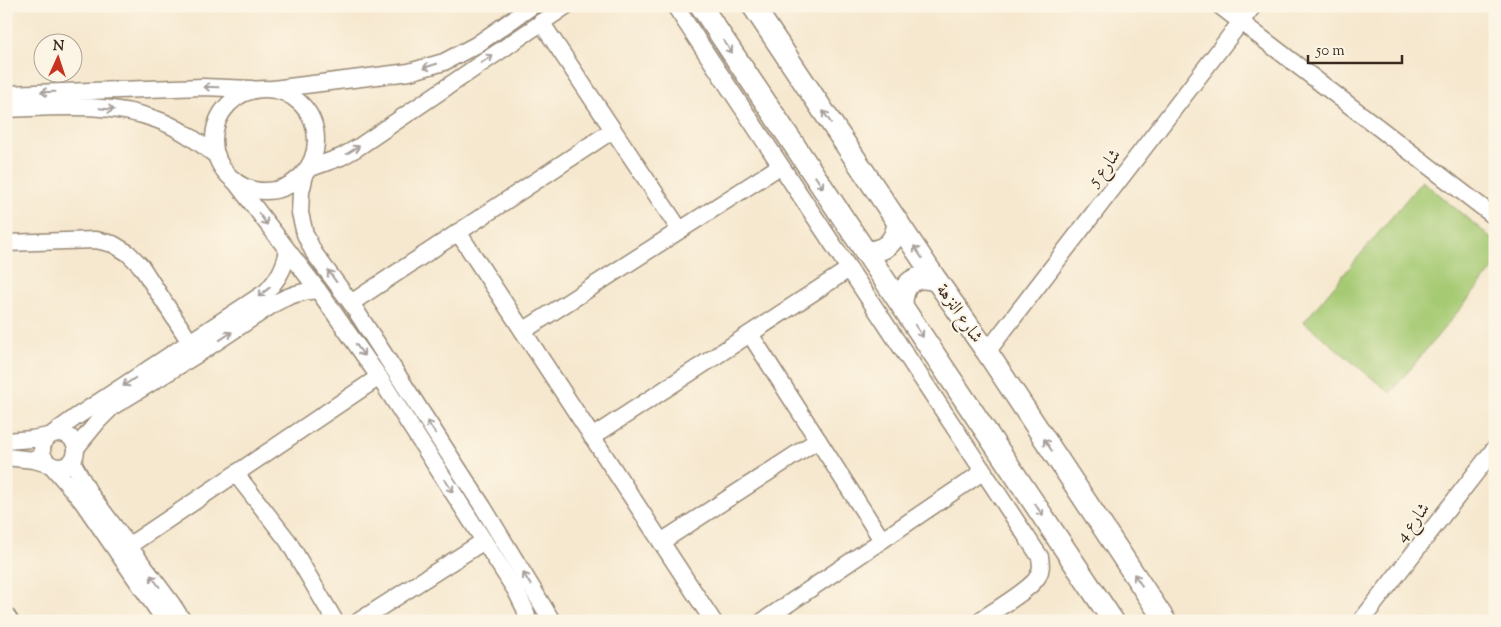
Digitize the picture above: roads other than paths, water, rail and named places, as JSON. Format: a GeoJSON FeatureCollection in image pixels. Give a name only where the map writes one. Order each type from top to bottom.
{"type":"FeatureCollection","features":[{"type":"Feature","properties":{"kind":"main road"},"geometry":{"type":"LineString","coordinates":[[701,6],[1112,621]]}},
{"type":"Feature","properties":{"kind":"main road","name":"شارع النزهة"},"geometry":{"type":"LineString","coordinates":[[753,6],[937,281],[987,352],[1165,621]]}},
{"type":"Feature","properties":{"kind":"main road"},"geometry":{"type":"LineString","coordinates":[[865,252],[876,252],[885,248],[897,232],[898,222]]}},
{"type":"Feature","properties":{"kind":"main road"},"geometry":{"type":"LineString","coordinates":[[902,305],[902,294],[907,284],[916,278],[927,277],[937,281]]}},
{"type":"Feature","properties":{"kind":"street"},"geometry":{"type":"LineString","coordinates":[[566,6],[538,24],[357,148],[341,157],[307,170],[294,182],[280,189],[264,191],[248,188],[226,173],[217,156],[214,138],[218,120],[228,105],[242,94],[264,89],[418,70],[444,62],[476,45],[526,8],[538,24],[613,130],[680,230]]}},
{"type":"Feature","properties":{"kind":"street"},"geometry":{"type":"LineString","coordinates":[[675,6],[1040,557],[1041,567],[1038,578],[1031,585],[979,621]]}},
{"type":"Feature","properties":{"kind":"street"},"geometry":{"type":"LineString","coordinates":[[1220,6],[1495,217]]}},
{"type":"Feature","properties":{"kind":"street","name":"شارع 5"},"geometry":{"type":"LineString","coordinates":[[987,352],[1253,6]]}},
{"type":"Feature","properties":{"kind":"street"},"geometry":{"type":"LineString","coordinates":[[6,94],[203,87],[264,89],[287,94],[301,104],[312,118],[316,135],[315,153],[307,170],[301,192],[300,213],[305,234],[314,253],[350,303],[483,507],[552,621]]}},
{"type":"Feature","properties":{"kind":"street"},"geometry":{"type":"LineString","coordinates":[[6,109],[92,107],[126,110],[159,120],[189,135],[217,156]]}},
{"type":"Feature","properties":{"kind":"street"},"geometry":{"type":"LineString","coordinates":[[350,303],[613,130]]}},
{"type":"Feature","properties":{"kind":"street"},"geometry":{"type":"LineString","coordinates":[[523,331],[780,166]]}},
{"type":"Feature","properties":{"kind":"street"},"geometry":{"type":"LineString","coordinates":[[234,180],[318,290],[379,377],[516,592],[525,609],[528,621]]}},
{"type":"Feature","properties":{"kind":"street"},"geometry":{"type":"LineString","coordinates":[[458,232],[712,621]]}},
{"type":"Feature","properties":{"kind":"street"},"geometry":{"type":"LineString","coordinates":[[6,243],[96,240],[113,244],[128,253],[140,266],[194,348]]}},
{"type":"Feature","properties":{"kind":"street"},"geometry":{"type":"LineString","coordinates":[[6,457],[63,466],[99,420],[112,407],[194,348],[266,292],[277,280],[284,267],[288,251]]}},
{"type":"Feature","properties":{"kind":"street"},"geometry":{"type":"LineString","coordinates":[[592,437],[849,269]]}},
{"type":"Feature","properties":{"kind":"street"},"geometry":{"type":"LineString","coordinates":[[183,621],[172,604],[52,465],[46,461],[42,454],[44,440],[194,348],[288,295],[318,290]]}},
{"type":"Feature","properties":{"kind":"street"},"geometry":{"type":"LineString","coordinates":[[750,334],[882,540]]}},
{"type":"Feature","properties":{"kind":"street"},"geometry":{"type":"LineString","coordinates":[[124,550],[379,377]]}},
{"type":"Feature","properties":{"kind":"street"},"geometry":{"type":"LineString","coordinates":[[6,441],[32,439],[59,432],[72,439],[74,454],[90,494],[165,621]]}},
{"type":"Feature","properties":{"kind":"street"},"geometry":{"type":"LineString","coordinates":[[661,542],[818,440]]}},
{"type":"Feature","properties":{"kind":"street","name":"شارع 4"},"geometry":{"type":"LineString","coordinates":[[1361,621],[1495,448]]}},
{"type":"Feature","properties":{"kind":"street"},"geometry":{"type":"LineString","coordinates":[[763,621],[984,471]]}},
{"type":"Feature","properties":{"kind":"street"},"geometry":{"type":"LineString","coordinates":[[236,474],[288,541],[335,621]]}},
{"type":"Feature","properties":{"kind":"street"},"geometry":{"type":"LineString","coordinates":[[359,621],[484,541]]}},
{"type":"Feature","properties":{"kind":"street"},"geometry":{"type":"LineString","coordinates":[[6,616],[10,621]]}}]}
